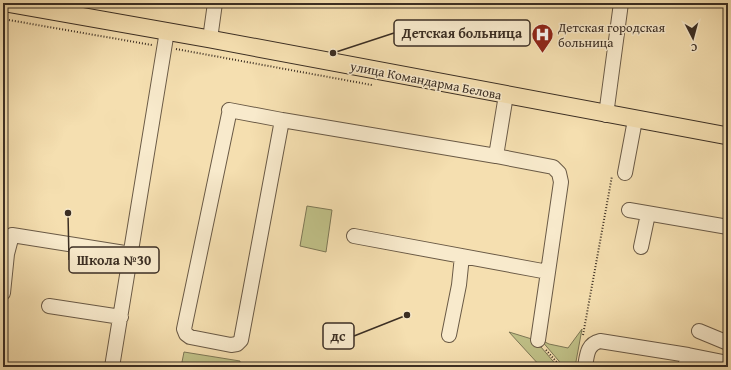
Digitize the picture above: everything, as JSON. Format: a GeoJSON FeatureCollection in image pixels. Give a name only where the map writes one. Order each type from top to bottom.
{"type":"FeatureCollection","features":[{"type":"Feature","properties":{"kind":"main road","name":"улица Командарма Белова"},"geometry":{"type":"LineString","coordinates":[[6,3],[166,39],[210,39],[606,115],[728,136]]}},
{"type":"Feature","properties":{"kind":"lane"},"geometry":{"type":"LineString","coordinates":[[210,39],[215,3]]}},
{"type":"Feature","properties":{"kind":"lane"},"geometry":{"type":"LineString","coordinates":[[606,115],[621,3]]}},
{"type":"Feature","properties":{"kind":"lane"},"geometry":{"type":"LineString","coordinates":[[112,367],[166,39]]}},
{"type":"Feature","properties":{"kind":"lane"},"geometry":{"type":"LineString","coordinates":[[496,156],[506,95]]}},
{"type":"Feature","properties":{"kind":"lane"},"geometry":{"type":"LineString","coordinates":[[282,120],[241,340],[237,344],[231,345],[190,337],[186,334],[184,329],[229,112],[282,120],[496,156],[554,167],[559,173],[561,182],[538,340]]}},
{"type":"Feature","properties":{"kind":"lane"},"geometry":{"type":"LineString","coordinates":[[625,173],[635,120]]}},
{"type":"Feature","properties":{"kind":"lane"},"geometry":{"type":"LineString","coordinates":[[629,210],[728,226]]}},
{"type":"Feature","properties":{"kind":"lane"},"geometry":{"type":"LineString","coordinates":[[640,247],[648,214]]}},
{"type":"Feature","properties":{"kind":"lane"},"geometry":{"type":"LineString","coordinates":[[3,292],[12,235],[131,254]]}},
{"type":"Feature","properties":{"kind":"lane"},"geometry":{"type":"LineString","coordinates":[[354,236],[548,272]]}},
{"type":"Feature","properties":{"kind":"lane"},"geometry":{"type":"LineString","coordinates":[[449,335],[462,256]]}},
{"type":"Feature","properties":{"kind":"lane"},"geometry":{"type":"LineString","coordinates":[[50,306],[121,316]]}},
{"type":"Feature","properties":{"kind":"lane"},"geometry":{"type":"LineString","coordinates":[[699,331],[728,343]]}},
{"type":"Feature","properties":{"kind":"lane"},"geometry":{"type":"LineString","coordinates":[[585,367],[589,348],[593,343],[600,341],[686,361],[728,363]]}},
{"type":"Feature","properties":{"kind":"path"},"geometry":{"type":"LineString","coordinates":[[3,19],[166,39],[373,85]]}},
{"type":"Feature","properties":{"kind":"path"},"geometry":{"type":"LineString","coordinates":[[583,337],[610,185]]}},
{"type":"Feature","properties":{"kind":"path"},"geometry":{"type":"LineString","coordinates":[[538,340],[561,367]]}},
{"type":"Feature","properties":{"kind":"green space"},"geometry":{"type":"Polygon","coordinates":[[[307,206],[332,210],[326,252],[300,246],[307,206]]]}},
{"type":"Feature","properties":{"kind":"green space"},"geometry":{"type":"Polygon","coordinates":[[[582,329],[575,367],[564,367],[541,340],[549,344],[568,348],[582,329]]]}},
{"type":"Feature","properties":{"kind":"green space"},"geometry":{"type":"Polygon","coordinates":[[[509,332],[535,340],[558,367],[541,367],[509,332]]]}},
{"type":"Feature","properties":{"kind":"green space"},"geometry":{"type":"Polygon","coordinates":[[[184,352],[240,361],[240,367],[181,367],[184,352]]]}},
{"type":"Feature","properties":{"kind":"place","name":"Детская больница"},"geometry":{"type":"Point","coordinates":[333,53]}},
{"type":"Feature","properties":{"kind":"place","name":"Детская городская больница"},"geometry":{"type":"Point","coordinates":[543,54]}},
{"type":"Feature","properties":{"kind":"place","name":"Школа №30"},"geometry":{"type":"Point","coordinates":[68,213]}},
{"type":"Feature","properties":{"kind":"place","name":"дс"},"geometry":{"type":"Point","coordinates":[407,315]}}]}
